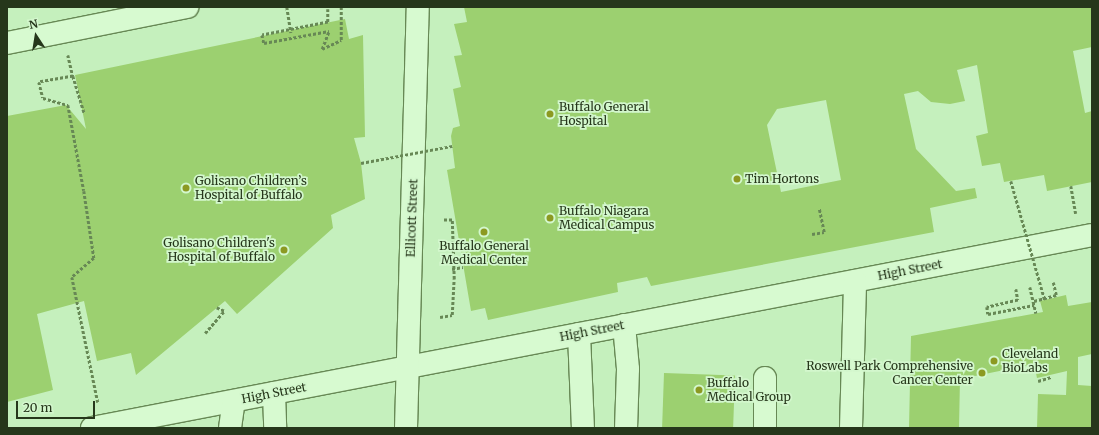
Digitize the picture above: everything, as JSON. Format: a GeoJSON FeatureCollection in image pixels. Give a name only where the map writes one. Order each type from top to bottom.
{"type":"FeatureCollection","features":[{"type":"Feature","properties":{"kind":"street"},"geometry":{"type":"LineString","coordinates":[[7,43],[96,16],[187,7]]}},
{"type":"Feature","properties":{"kind":"street","name":"Ellicott Street"},"geometry":{"type":"LineString","coordinates":[[406,428],[418,7]]}},
{"type":"Feature","properties":{"kind":"street","name":"High Street"},"geometry":{"type":"LineString","coordinates":[[92,428],[234,402],[1092,235]]}},
{"type":"Feature","properties":{"kind":"street"},"geometry":{"type":"LineString","coordinates":[[852,428],[855,281]]}},
{"type":"Feature","properties":{"kind":"street"},"geometry":{"type":"LineString","coordinates":[[624,325],[628,369],[626,428]]}},
{"type":"Feature","properties":{"kind":"street"},"geometry":{"type":"LineString","coordinates":[[579,334],[583,428]]}},
{"type":"Feature","properties":{"kind":"street"},"geometry":{"type":"LineString","coordinates":[[765,378],[765,428]]}},
{"type":"Feature","properties":{"kind":"street"},"geometry":{"type":"LineString","coordinates":[[274,393],[275,428]]}},
{"type":"Feature","properties":{"kind":"street"},"geometry":{"type":"LineString","coordinates":[[230,428],[234,402]]}},
{"type":"Feature","properties":{"kind":"path"},"geometry":{"type":"LineString","coordinates":[[287,7],[291,33]]}},
{"type":"Feature","properties":{"kind":"path"},"geometry":{"type":"LineString","coordinates":[[328,9],[328,22],[262,35],[264,44],[329,30],[322,49],[341,40],[341,7]]}},
{"type":"Feature","properties":{"kind":"path"},"geometry":{"type":"LineString","coordinates":[[70,60],[72,76],[84,113]]}},
{"type":"Feature","properties":{"kind":"path"},"geometry":{"type":"LineString","coordinates":[[72,76],[39,82],[43,98],[68,105],[84,190],[94,258],[72,278],[98,405]]}},
{"type":"Feature","properties":{"kind":"path"},"geometry":{"type":"LineString","coordinates":[[361,164],[452,146]]}},
{"type":"Feature","properties":{"kind":"path"},"geometry":{"type":"LineString","coordinates":[[1011,181],[1046,300]]}},
{"type":"Feature","properties":{"kind":"path"},"geometry":{"type":"LineString","coordinates":[[1071,186],[1076,215]]}},
{"type":"Feature","properties":{"kind":"path"},"geometry":{"type":"LineString","coordinates":[[812,234],[824,232],[819,209]]}},
{"type":"Feature","properties":{"kind":"path"},"geometry":{"type":"LineString","coordinates":[[440,317],[452,316],[452,220],[442,220]]}},
{"type":"Feature","properties":{"kind":"path"},"geometry":{"type":"LineString","coordinates":[[452,269],[463,267]]}},
{"type":"Feature","properties":{"kind":"path"},"geometry":{"type":"LineString","coordinates":[[1016,289],[1018,300],[987,307],[988,314],[1034,303],[1056,295],[1053,282]]}},
{"type":"Feature","properties":{"kind":"path"},"geometry":{"type":"LineString","coordinates":[[1030,286],[1036,313]]}},
{"type":"Feature","properties":{"kind":"path"},"geometry":{"type":"LineString","coordinates":[[205,333],[224,312],[217,308]]}},
{"type":"Feature","properties":{"kind":"path"},"geometry":{"type":"LineString","coordinates":[[1038,381],[1051,378]]}},
{"type":"Feature","properties":{"kind":"building","name":"Buffalo General Medical Center"},"geometry":{"type":"Polygon","coordinates":[[[464,7],[1092,7],[1092,47],[1073,51],[1085,113],[1092,111],[1092,182],[1047,191],[1044,175],[1004,182],[1000,163],[982,166],[976,136],[988,133],[977,65],[957,70],[965,101],[950,104],[931,102],[918,91],[904,94],[916,149],[956,191],[975,188],[977,198],[930,208],[934,232],[651,286],[647,277],[617,283],[618,292],[488,320],[485,308],[471,311],[447,170],[455,168],[451,136],[453,128],[460,126],[453,89],[461,87],[454,56],[462,55],[454,24],[467,22],[464,7]],[[826,100],[777,109],[767,125],[781,192],[841,180],[826,100]]]}},
{"type":"Feature","properties":{"kind":"building","name":"Golisano Children’s Hospital of Buffalo"},"geometry":{"type":"Polygon","coordinates":[[[345,19],[349,39],[363,35],[365,137],[354,138],[361,163],[365,199],[331,215],[333,228],[237,314],[225,301],[136,375],[131,353],[97,361],[84,301],[37,314],[53,390],[7,402],[7,116],[66,105],[86,129],[75,75],[345,19]]]}},
{"type":"Feature","properties":{"kind":"building","name":"Cleveland BioLabs"},"geometry":{"type":"Polygon","coordinates":[[[1066,295],[1068,306],[1092,302],[1092,354],[1078,357],[1078,385],[1092,386],[1092,428],[1037,428],[1038,394],[1066,395],[1067,371],[1037,378],[1034,364],[960,379],[959,428],[909,428],[911,336],[1043,312],[1040,301],[1066,295]]]}},
{"type":"Feature","properties":{"kind":"building","name":"Buffalo Medical Group"},"geometry":{"type":"Polygon","coordinates":[[[664,373],[735,375],[733,428],[662,428],[664,373]]]}},
{"type":"Feature","properties":{"kind":"place","name":"Buffalo General Hospital"},"geometry":{"type":"Point","coordinates":[550,114]}},
{"type":"Feature","properties":{"kind":"place","name":"Tim Hortons"},"geometry":{"type":"Point","coordinates":[737,179]}},
{"type":"Feature","properties":{"kind":"place","name":"Golisano Children’s Hospital of Buffalo"},"geometry":{"type":"Point","coordinates":[186,188]}},
{"type":"Feature","properties":{"kind":"place","name":"Buffalo Niagara Medical Campus"},"geometry":{"type":"Point","coordinates":[550,218]}},
{"type":"Feature","properties":{"kind":"place","name":"Buffalo General Medical Center"},"geometry":{"type":"Point","coordinates":[484,232]}},
{"type":"Feature","properties":{"kind":"place","name":"Golisano Children's Hospital of Buffalo"},"geometry":{"type":"Point","coordinates":[284,250]}},
{"type":"Feature","properties":{"kind":"place","name":"Cleveland BioLabs"},"geometry":{"type":"Point","coordinates":[994,361]}},
{"type":"Feature","properties":{"kind":"place","name":"Roswell Park Comprehensive Cancer Center"},"geometry":{"type":"Point","coordinates":[982,373]}},
{"type":"Feature","properties":{"kind":"place","name":"Buffalo Medical Group"},"geometry":{"type":"Point","coordinates":[699,390]}}]}
